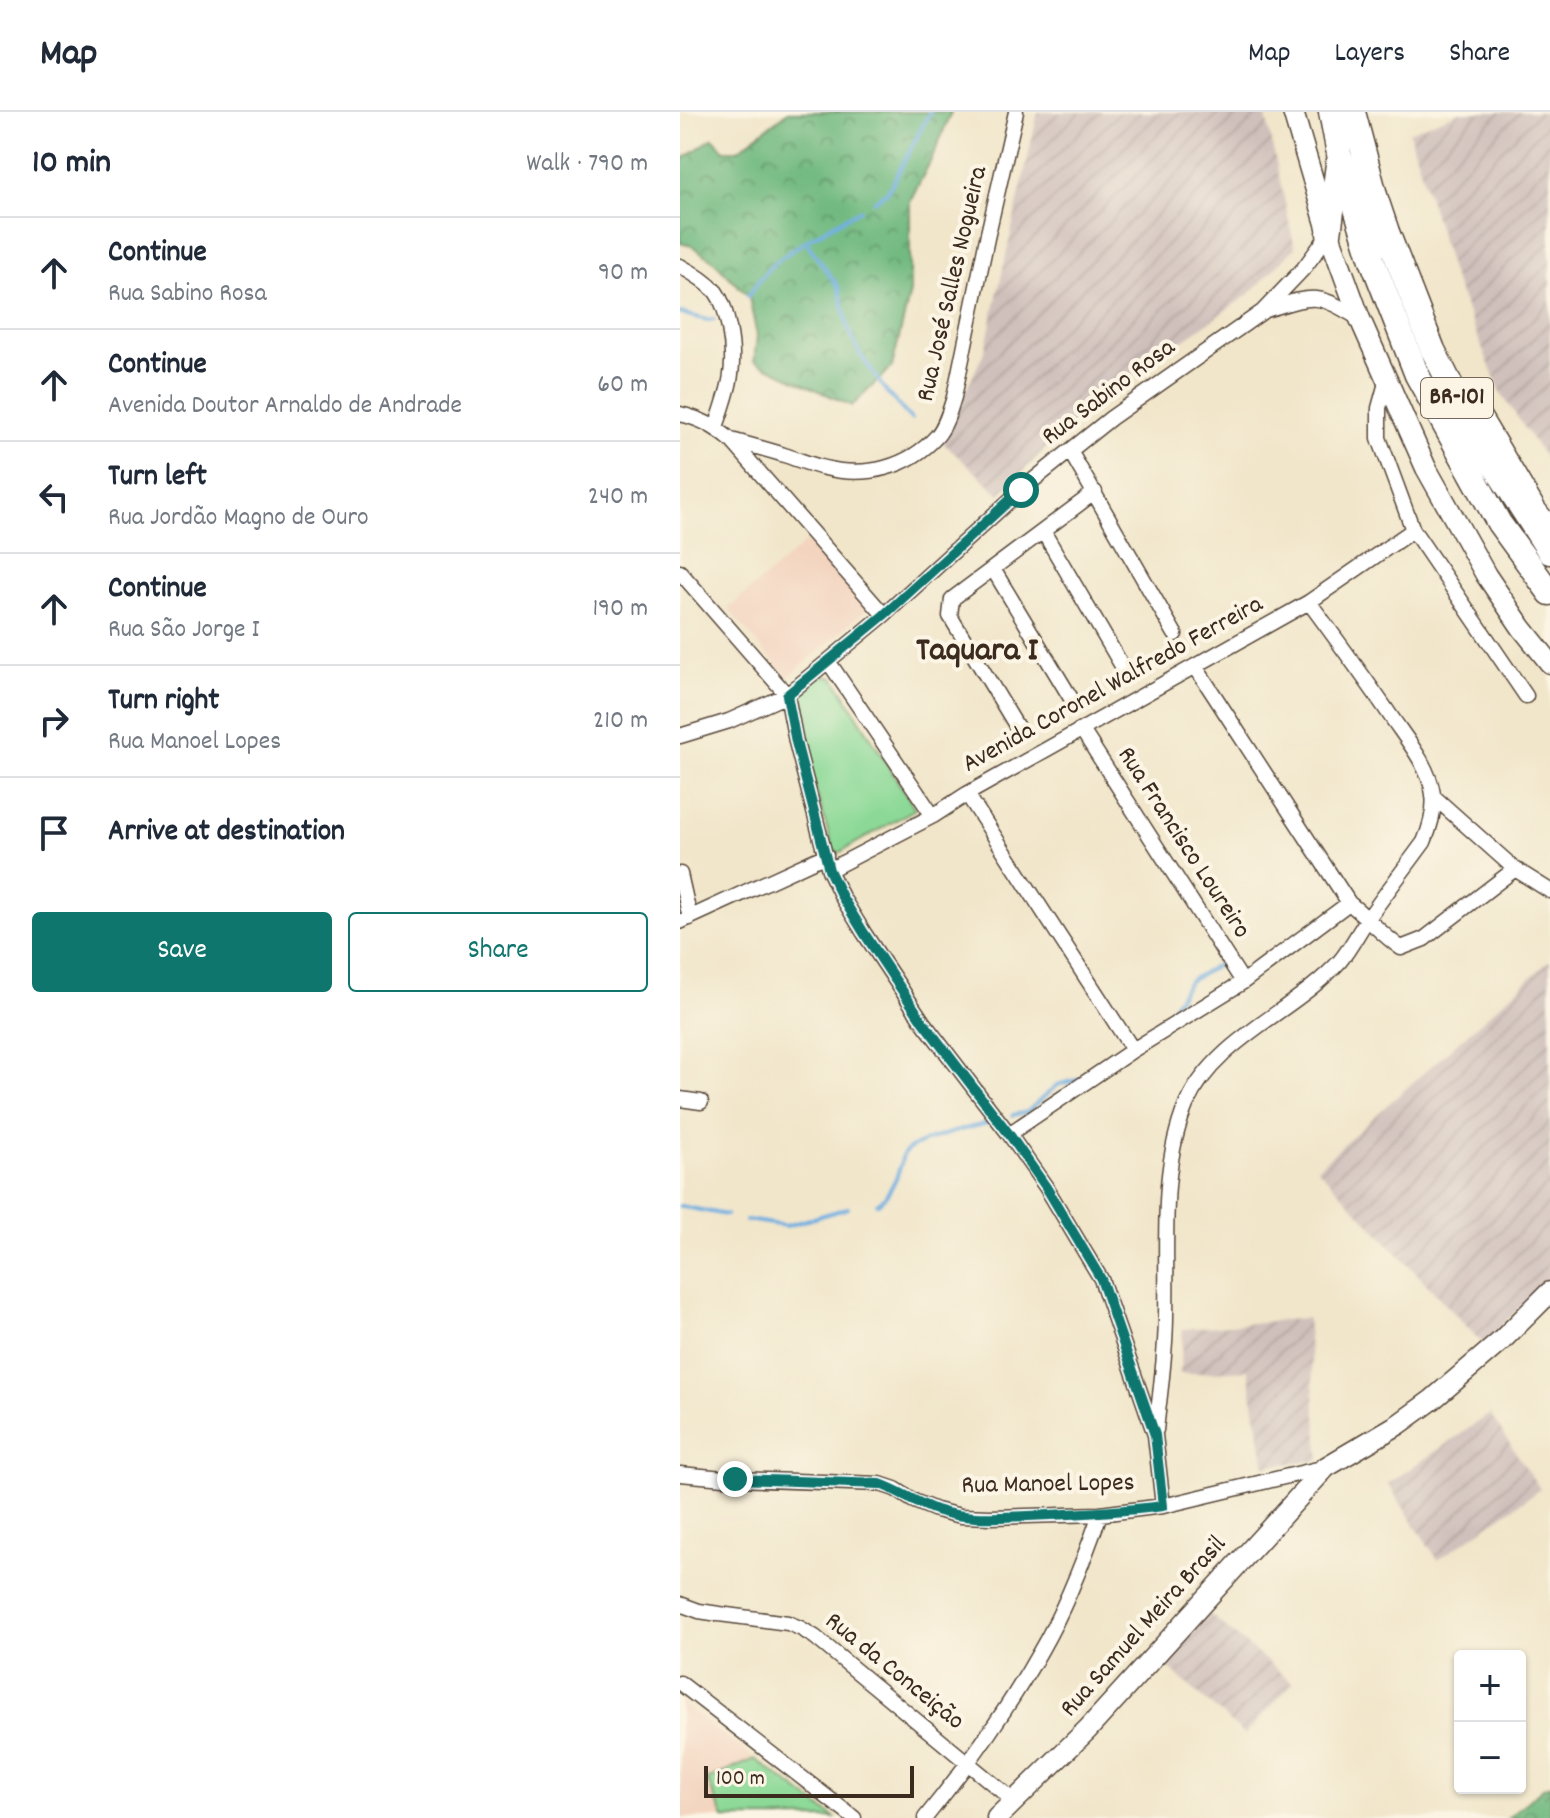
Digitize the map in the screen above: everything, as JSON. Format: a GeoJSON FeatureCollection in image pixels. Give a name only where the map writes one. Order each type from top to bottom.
{"type":"FeatureCollection","features":[{"type":"Feature","properties":{"kind":"main road","name":"BR-101"},"geometry":{"type":"LineString","coordinates":[[1331,112],[1339,154],[1372,260],[1417,375],[1499,523],[1550,593]]}},
{"type":"Feature","properties":{"kind":"main road","name":"BR-101"},"geometry":{"type":"LineString","coordinates":[[1353,112],[1387,232],[1433,350],[1480,443],[1550,552]]}},
{"type":"Feature","properties":{"kind":"main road"},"geometry":{"type":"LineString","coordinates":[[1329,234],[1339,154]]}},
{"type":"Feature","properties":{"kind":"street","name":"Rua José Salles Nogueira"},"geometry":{"type":"LineString","coordinates":[[731,440],[824,468],[878,471],[902,463],[938,435],[954,397],[1016,112]]}},
{"type":"Feature","properties":{"kind":"street"},"geometry":{"type":"LineString","coordinates":[[1293,112],[1329,234],[1360,319],[1426,468],[1486,575],[1550,663]]}},
{"type":"Feature","properties":{"kind":"street"},"geometry":{"type":"LineString","coordinates":[[1365,112],[1385,189],[1423,307],[1464,388],[1536,510],[1550,528]]}},
{"type":"Feature","properties":{"kind":"street","name":"Rua Sabino Rosa"},"geometry":{"type":"LineString","coordinates":[[787,695],[884,615],[1021,490],[1111,418],[1262,312],[1304,268],[1329,234]]}},
{"type":"Feature","properties":{"kind":"street"},"geometry":{"type":"LineString","coordinates":[[680,266],[714,291],[726,312],[733,362],[729,390],[716,427]]}},
{"type":"Feature","properties":{"kind":"street","name":"Rua Sabino Rosa"},"geometry":{"type":"LineString","coordinates":[[1262,312],[1313,297],[1339,305],[1360,319]]}},
{"type":"Feature","properties":{"kind":"street"},"geometry":{"type":"LineString","coordinates":[[1387,379],[1379,408],[1379,438],[1413,530],[1526,696]]}},
{"type":"Feature","properties":{"kind":"street"},"geometry":{"type":"LineString","coordinates":[[680,414],[703,420],[731,440],[884,615]]}},
{"type":"Feature","properties":{"kind":"street"},"geometry":{"type":"LineString","coordinates":[[1070,451],[1175,634]]}},
{"type":"Feature","properties":{"kind":"street"},"geometry":{"type":"LineString","coordinates":[[1020,732],[950,616],[952,599],[1095,492]]}},
{"type":"Feature","properties":{"kind":"street","name":"Avenida Coronel Walfredo Ferreira"},"geometry":{"type":"LineString","coordinates":[[685,920],[933,816],[1309,602],[1413,530]]}},
{"type":"Feature","properties":{"kind":"street"},"geometry":{"type":"LineString","coordinates":[[1043,531],[1125,671]]}},
{"type":"Feature","properties":{"kind":"street"},"geometry":{"type":"LineString","coordinates":[[993,569],[1072,700]]}},
{"type":"Feature","properties":{"kind":"street"},"geometry":{"type":"LineString","coordinates":[[680,572],[787,695],[796,742],[828,862],[842,897],[923,1022],[1046,1187],[1101,1279],[1155,1435],[1163,1506]]}},
{"type":"Feature","properties":{"kind":"street"},"geometry":{"type":"LineString","coordinates":[[1155,1435],[1164,1361],[1168,1194],[1175,1139],[1187,1103],[1223,1055],[1306,992],[1340,960],[1424,842],[1429,830],[1433,796],[1422,766],[1410,744],[1309,602]]}},
{"type":"Feature","properties":{"kind":"street"},"geometry":{"type":"LineString","coordinates":[[828,661],[933,816]]}},
{"type":"Feature","properties":{"kind":"street"},"geometry":{"type":"LineString","coordinates":[[1195,666],[1349,903],[1401,948],[1424,939],[1515,869]]}},
{"type":"Feature","properties":{"kind":"street"},"geometry":{"type":"LineString","coordinates":[[680,736],[729,721],[787,695]]}},
{"type":"Feature","properties":{"kind":"street","name":"Rua Francisco Loureiro"},"geometry":{"type":"LineString","coordinates":[[1082,730],[1243,982]]}},
{"type":"Feature","properties":{"kind":"street"},"geometry":{"type":"LineString","coordinates":[[967,794],[1133,1050]]}},
{"type":"Feature","properties":{"kind":"street"},"geometry":{"type":"LineString","coordinates":[[1433,796],[1515,869],[1550,891]]}},
{"type":"Feature","properties":{"kind":"street"},"geometry":{"type":"LineString","coordinates":[[680,874],[685,920]]}},
{"type":"Feature","properties":{"kind":"street"},"geometry":{"type":"LineString","coordinates":[[1009,1134],[1133,1050],[1243,982],[1349,903]]}},
{"type":"Feature","properties":{"kind":"street"},"geometry":{"type":"LineString","coordinates":[[680,1099],[701,1102]]}},
{"type":"Feature","properties":{"kind":"street","name":"Rua Manoel Lopes"},"geometry":{"type":"LineString","coordinates":[[680,1474],[880,1484],[936,1510],[961,1516],[1100,1514],[1163,1506],[1326,1467],[1399,1424],[1432,1400],[1501,1341],[1550,1292]]}},
{"type":"Feature","properties":{"kind":"street","name":"Rua Samuel Meira Brasil"},"geometry":{"type":"LineString","coordinates":[[997,1818],[1088,1729],[1326,1467]]}},
{"type":"Feature","properties":{"kind":"street"},"geometry":{"type":"LineString","coordinates":[[925,1818],[968,1764],[1042,1649],[1080,1569],[1100,1514]]}},
{"type":"Feature","properties":{"kind":"street","name":"Rua da Conceição"},"geometry":{"type":"LineString","coordinates":[[680,1604],[699,1611],[788,1623],[800,1628],[815,1637],[1015,1802]]}},
{"type":"Feature","properties":{"kind":"street"},"geometry":{"type":"LineString","coordinates":[[680,1683],[854,1818]]}},
{"type":"Feature","properties":{"kind":"shaded area"},"geometry":{"type":"Polygon","coordinates":[[[1038,112],[1265,112],[1295,248],[1249,294],[1088,407],[1000,494],[942,442],[985,350],[1038,112]]]}},
{"type":"Feature","properties":{"kind":"shaded area"},"geometry":{"type":"Polygon","coordinates":[[[1460,112],[1550,112],[1550,466],[1501,393],[1454,280],[1409,132],[1460,112]]]}},
{"type":"Feature","properties":{"kind":"shaded area"},"geometry":{"type":"Polygon","coordinates":[[[807,541],[866,610],[787,678],[728,609],[807,541]]]}},
{"type":"Feature","properties":{"kind":"shaded area"},"geometry":{"type":"Polygon","coordinates":[[[1550,960],[1550,1275],[1483,1344],[1317,1168],[1550,960]]]}},
{"type":"Feature","properties":{"kind":"shaded area"},"geometry":{"type":"Polygon","coordinates":[[[1307,1318],[1320,1460],[1265,1466],[1248,1370],[1180,1374],[1183,1329],[1307,1318]]]}},
{"type":"Feature","properties":{"kind":"shaded area"},"geometry":{"type":"Polygon","coordinates":[[[1490,1414],[1540,1489],[1438,1560],[1388,1484],[1490,1414]]]}},
{"type":"Feature","properties":{"kind":"shaded area"},"geometry":{"type":"Polygon","coordinates":[[[1207,1612],[1293,1683],[1245,1735],[1164,1664],[1207,1612]]]}},
{"type":"Feature","properties":{"kind":"shaded area"},"geometry":{"type":"Polygon","coordinates":[[[680,1702],[755,1759],[708,1780],[724,1818],[680,1818],[680,1702]]]}},
{"type":"Feature","properties":{"kind":"green space"},"geometry":{"type":"Polygon","coordinates":[[[788,112],[951,112],[910,201],[910,292],[892,367],[852,406],[754,361],[757,336],[749,297],[714,261],[692,246],[680,243],[680,161],[713,138],[724,150],[738,150],[788,112]]]}},
{"type":"Feature","properties":{"kind":"green space"},"geometry":{"type":"Polygon","coordinates":[[[821,675],[834,678],[915,809],[835,855],[798,721],[798,700],[809,684],[821,675]]]}},
{"type":"Feature","properties":{"kind":"green space"},"geometry":{"type":"Polygon","coordinates":[[[755,1759],[835,1818],[724,1818],[707,1780],[755,1759]]]}},
{"type":"Feature","properties":{"kind":"green space"},"geometry":{"type":"Polygon","coordinates":[[[1550,1785],[1550,1818],[1508,1818],[1543,1788],[1550,1785]]]}},
{"type":"Feature","properties":{"kind":"waterway"},"geometry":{"type":"LineString","coordinates":[[874,201],[887,192],[894,181],[930,112]]}},
{"type":"Feature","properties":{"kind":"waterway"},"geometry":{"type":"LineString","coordinates":[[748,296],[777,261],[860,210]]}},
{"type":"Feature","properties":{"kind":"waterway"},"geometry":{"type":"LineString","coordinates":[[806,242],[839,288],[848,328],[859,353],[888,394],[911,419]]}},
{"type":"Feature","properties":{"kind":"waterway"},"geometry":{"type":"LineString","coordinates":[[680,313],[714,319]]}},
{"type":"Feature","properties":{"kind":"waterway"},"geometry":{"type":"LineString","coordinates":[[1143,1035],[1166,1016],[1189,981],[1221,963]]}},
{"type":"Feature","properties":{"kind":"waterway"},"geometry":{"type":"LineString","coordinates":[[1013,1115],[1027,1112],[1057,1085],[1080,1079]]}},
{"type":"Feature","properties":{"kind":"waterway"},"geometry":{"type":"LineString","coordinates":[[877,1204],[891,1188],[903,1155],[909,1149],[930,1139],[992,1122]]}},
{"type":"Feature","properties":{"kind":"waterway"},"geometry":{"type":"LineString","coordinates":[[680,1206],[726,1215]]}},
{"type":"Feature","properties":{"kind":"waterway"},"geometry":{"type":"LineString","coordinates":[[746,1220],[786,1226],[848,1208]]}},
{"type":"Feature","properties":{"kind":"district","name":"Taquara I"},"geometry":{"type":"Point","coordinates":[977,652]}},
{"type":"Feature","properties":{"kind":"route"},"geometry":{"type":"LineString","coordinates":[[735,1479],[880,1484],[936,1510],[961,1516],[1100,1514],[1163,1506],[1155,1435],[1101,1279],[1046,1187],[923,1022],[842,897],[829,870],[787,695],[884,615],[1021,490]]}}]}
